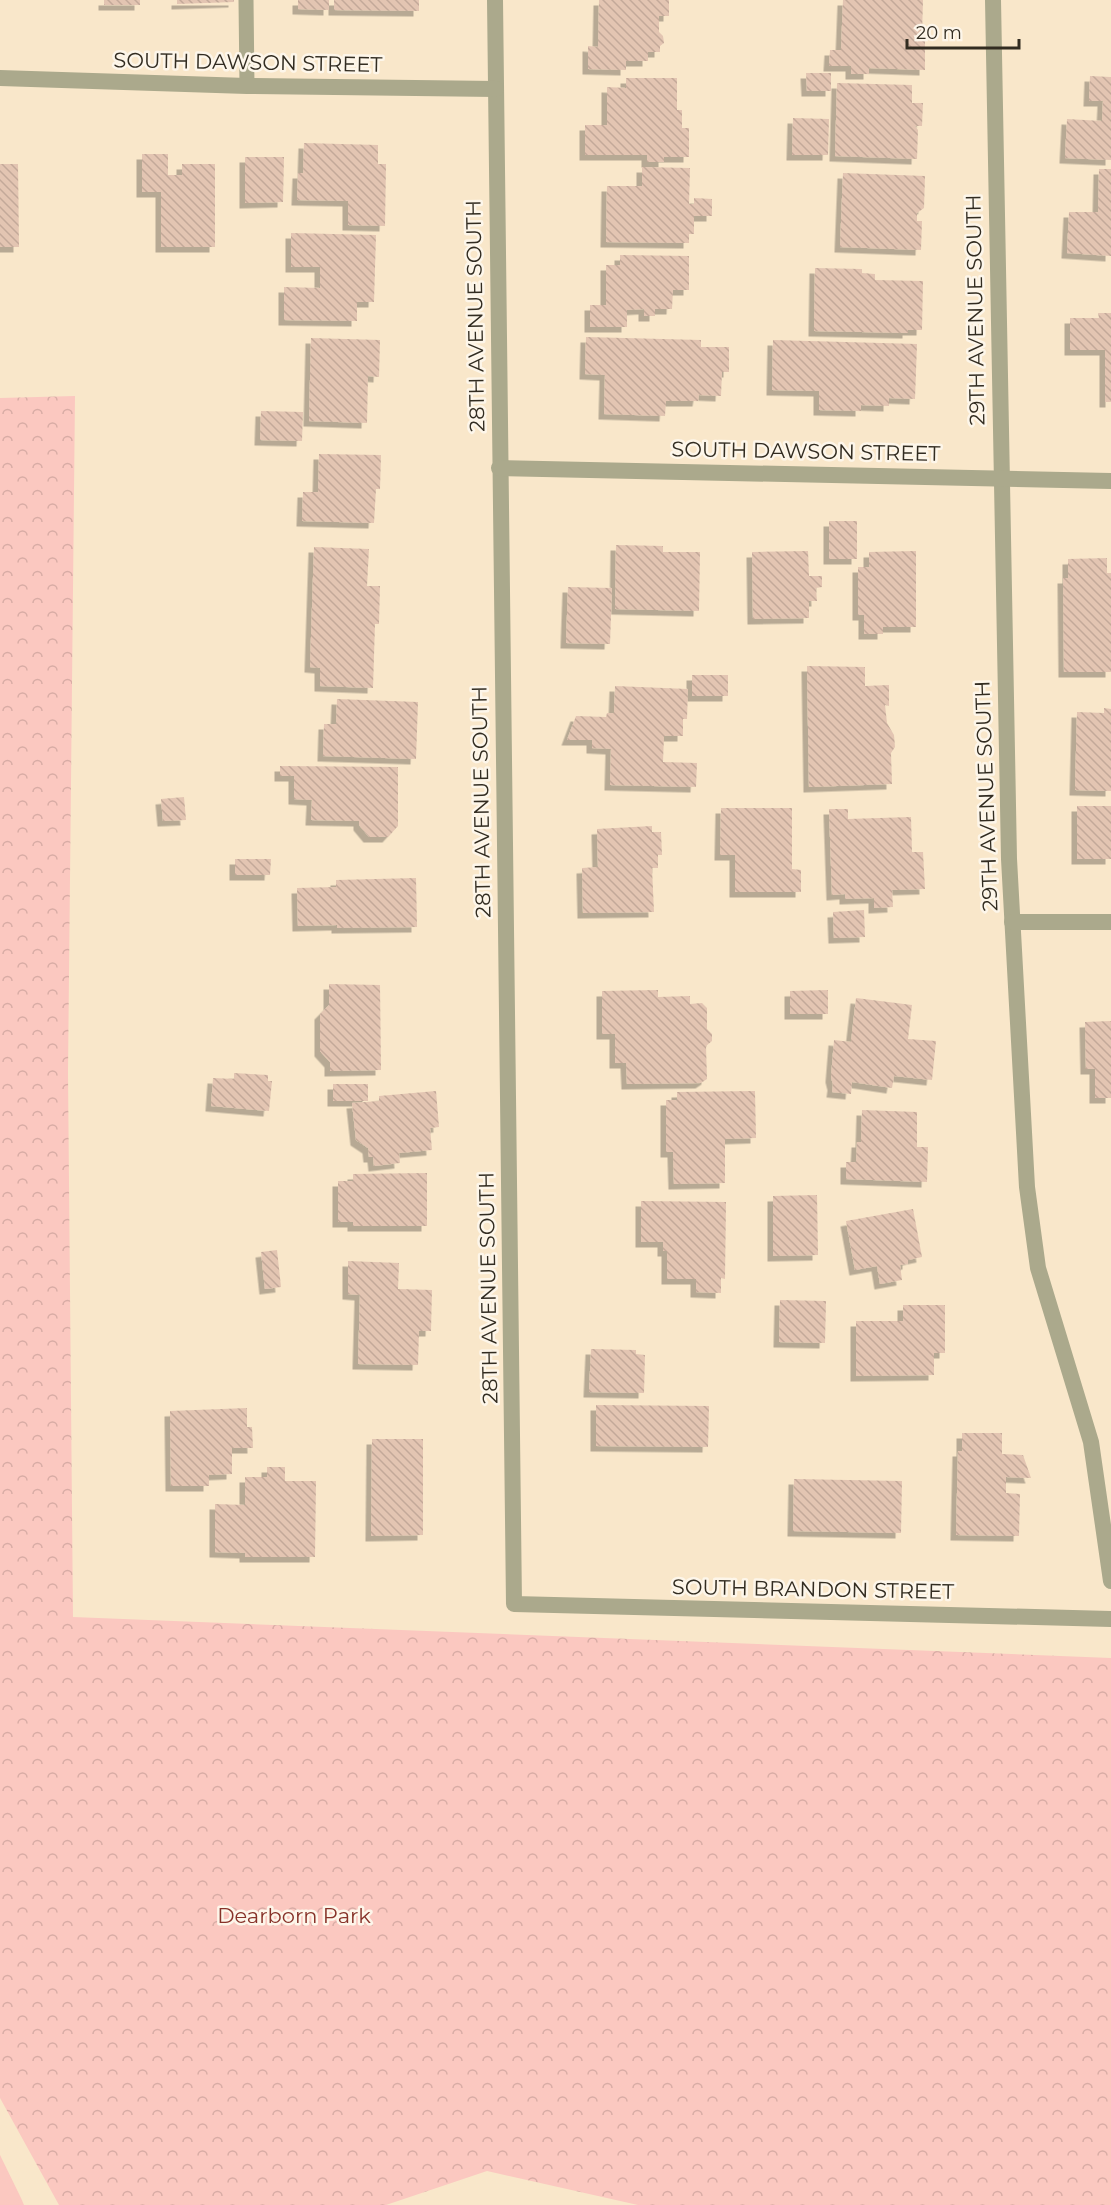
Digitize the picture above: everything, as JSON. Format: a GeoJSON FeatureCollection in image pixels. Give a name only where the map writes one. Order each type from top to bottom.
{"type":"FeatureCollection","features":[{"type":"Feature","properties":{"kind":"street","name":"28TH AVENUE SOUTH"},"geometry":{"type":"LineString","coordinates":[[495,0],[514,1604]]}},
{"type":"Feature","properties":{"kind":"street","name":"29TH AVENUE SOUTH"},"geometry":{"type":"LineString","coordinates":[[993,0],[1009,859],[1027,1187],[1038,1268],[1091,1442],[1111,1581]]}},
{"type":"Feature","properties":{"kind":"street","name":"SOUTH DAWSON STREET"},"geometry":{"type":"LineString","coordinates":[[0,78],[246,86],[496,89]]}},
{"type":"Feature","properties":{"kind":"street","name":"SOUTH DAWSON STREET"},"geometry":{"type":"LineString","coordinates":[[499,468],[1111,481]]}},
{"type":"Feature","properties":{"kind":"street"},"geometry":{"type":"LineString","coordinates":[[1012,922],[1111,922]]}},
{"type":"Feature","properties":{"kind":"street","name":"SOUTH BRANDON STREET"},"geometry":{"type":"LineString","coordinates":[[514,1604],[1111,1619]]}},
{"type":"Feature","properties":{"kind":"lane"},"geometry":{"type":"LineString","coordinates":[[246,0],[246,86]]}},
{"type":"Feature","properties":{"kind":"green space","name":"Dearborn Park"},"geometry":{"type":"Polygon","coordinates":[[[75,396],[68,1073],[73,1617],[1111,1658],[1111,2205],[638,2205],[487,2171],[386,2205],[59,2205],[0,2098],[0,398],[75,396]]]}},
{"type":"Feature","properties":{"kind":"green space"},"geometry":{"type":"Polygon","coordinates":[[[0,2155],[21,2198],[24,2205],[0,2205],[0,2155]]]}},
{"type":"Feature","properties":{"kind":"building"},"geometry":{"type":"Polygon","coordinates":[[[104,0],[140,0],[140,5],[104,5],[104,0]]]}},
{"type":"Feature","properties":{"kind":"building"},"geometry":{"type":"Polygon","coordinates":[[[177,0],[234,0],[234,2],[177,4],[177,0]]]}},
{"type":"Feature","properties":{"kind":"building"},"geometry":{"type":"Polygon","coordinates":[[[298,0],[329,0],[329,10],[298,9],[298,0]]]}},
{"type":"Feature","properties":{"kind":"building"},"geometry":{"type":"Polygon","coordinates":[[[334,0],[419,0],[419,11],[334,10],[334,0]]]}},
{"type":"Feature","properties":{"kind":"building"},"geometry":{"type":"Polygon","coordinates":[[[599,0],[669,0],[669,16],[659,16],[659,32],[663,36],[664,43],[660,46],[660,52],[648,52],[648,61],[626,61],[626,70],[588,69],[588,46],[598,47],[599,0]]]}},
{"type":"Feature","properties":{"kind":"building"},"geometry":{"type":"Polygon","coordinates":[[[843,0],[923,0],[922,36],[925,36],[925,70],[869,68],[869,74],[851,74],[851,66],[829,66],[830,50],[841,50],[843,0]]]}},
{"type":"Feature","properties":{"kind":"building"},"geometry":{"type":"Polygon","coordinates":[[[806,73],[831,73],[831,91],[807,91],[806,73]]]}},
{"type":"Feature","properties":{"kind":"building"},"geometry":{"type":"Polygon","coordinates":[[[1090,76],[1111,77],[1111,160],[1065,158],[1067,119],[1102,121],[1103,101],[1089,101],[1090,76]]]}},
{"type":"Feature","properties":{"kind":"building"},"geometry":{"type":"Polygon","coordinates":[[[626,78],[677,78],[677,110],[682,110],[682,128],[689,128],[689,157],[664,157],[664,162],[647,162],[647,155],[585,155],[585,125],[607,125],[607,87],[626,88],[626,78]]]}},
{"type":"Feature","properties":{"kind":"building"},"geometry":{"type":"Polygon","coordinates":[[[837,83],[912,85],[912,103],[923,103],[922,126],[915,126],[918,130],[917,159],[835,156],[837,83]]]}},
{"type":"Feature","properties":{"kind":"building"},"geometry":{"type":"Polygon","coordinates":[[[793,118],[829,119],[828,155],[792,155],[793,118]]]}},
{"type":"Feature","properties":{"kind":"building"},"geometry":{"type":"Polygon","coordinates":[[[304,143],[378,145],[378,164],[386,164],[385,226],[348,225],[348,201],[297,200],[298,173],[303,173],[304,143]]]}},
{"type":"Feature","properties":{"kind":"building"},"geometry":{"type":"Polygon","coordinates":[[[142,154],[168,154],[168,175],[182,175],[182,164],[215,164],[215,247],[161,247],[161,192],[142,192],[142,154]]]}},
{"type":"Feature","properties":{"kind":"building"},"geometry":{"type":"Polygon","coordinates":[[[245,157],[284,157],[283,202],[245,203],[245,157]]]}},
{"type":"Feature","properties":{"kind":"building"},"geometry":{"type":"Polygon","coordinates":[[[0,164],[18,164],[19,247],[0,247],[0,164]]]}},
{"type":"Feature","properties":{"kind":"building"},"geometry":{"type":"Polygon","coordinates":[[[642,167],[690,168],[689,204],[694,204],[694,198],[712,199],[712,216],[694,216],[694,234],[689,234],[689,243],[606,242],[607,186],[642,186],[642,167]]]}},
{"type":"Feature","properties":{"kind":"building"},"geometry":{"type":"Polygon","coordinates":[[[1099,169],[1111,169],[1111,256],[1067,253],[1069,212],[1098,212],[1099,169]]]}},
{"type":"Feature","properties":{"kind":"building"},"geometry":{"type":"Polygon","coordinates":[[[843,173],[925,176],[924,208],[917,213],[917,221],[922,221],[921,250],[840,247],[843,173]]]}},
{"type":"Feature","properties":{"kind":"building"},"geometry":{"type":"Polygon","coordinates":[[[291,233],[376,235],[374,302],[357,302],[357,321],[284,320],[284,287],[320,288],[320,267],[291,267],[291,233]]]}},
{"type":"Feature","properties":{"kind":"building"},"geometry":{"type":"Polygon","coordinates":[[[620,255],[689,256],[689,290],[673,290],[672,309],[655,309],[655,316],[644,316],[644,309],[627,310],[627,327],[590,327],[590,305],[606,305],[606,265],[620,265],[620,255]]]}},
{"type":"Feature","properties":{"kind":"building"},"geometry":{"type":"Polygon","coordinates":[[[815,268],[862,269],[862,273],[875,274],[875,280],[923,281],[922,330],[908,330],[908,333],[814,331],[815,268]]]}},
{"type":"Feature","properties":{"kind":"building"},"geometry":{"type":"Polygon","coordinates":[[[1098,313],[1111,313],[1111,402],[1105,402],[1105,350],[1070,350],[1070,318],[1099,318],[1098,313]]]}},
{"type":"Feature","properties":{"kind":"building"},"geometry":{"type":"Polygon","coordinates":[[[586,337],[701,340],[701,347],[729,347],[729,372],[722,372],[721,396],[699,395],[698,401],[666,401],[665,416],[604,414],[605,375],[585,374],[586,337]]]}},
{"type":"Feature","properties":{"kind":"building"},"geometry":{"type":"Polygon","coordinates":[[[311,338],[380,340],[379,377],[368,376],[367,423],[309,421],[311,338]]]}},
{"type":"Feature","properties":{"kind":"building"},"geometry":{"type":"Polygon","coordinates":[[[773,340],[917,344],[915,399],[889,398],[889,406],[861,405],[861,411],[819,410],[819,391],[772,390],[773,340]]]}},
{"type":"Feature","properties":{"kind":"building"},"geometry":{"type":"Polygon","coordinates":[[[261,411],[303,412],[302,441],[260,440],[261,411]]]}},
{"type":"Feature","properties":{"kind":"building"},"geometry":{"type":"Polygon","coordinates":[[[319,454],[381,455],[380,489],[376,489],[374,523],[302,521],[303,492],[318,492],[319,454]]]}},
{"type":"Feature","properties":{"kind":"building"},"geometry":{"type":"Polygon","coordinates":[[[829,521],[857,521],[857,559],[829,559],[829,521]]]}},
{"type":"Feature","properties":{"kind":"building"},"geometry":{"type":"Polygon","coordinates":[[[616,545],[663,546],[663,552],[700,552],[699,611],[615,609],[616,545]]]}},
{"type":"Feature","properties":{"kind":"building"},"geometry":{"type":"Polygon","coordinates":[[[314,547],[369,549],[367,586],[380,586],[379,624],[375,624],[373,688],[320,686],[320,668],[310,667],[314,547]]]}},
{"type":"Feature","properties":{"kind":"building"},"geometry":{"type":"Polygon","coordinates":[[[808,551],[809,576],[822,576],[822,587],[816,588],[817,601],[809,601],[809,618],[753,619],[752,552],[808,551]]]}},
{"type":"Feature","properties":{"kind":"building"},"geometry":{"type":"Polygon","coordinates":[[[916,551],[916,627],[883,627],[883,634],[864,634],[864,615],[858,615],[858,567],[869,567],[869,552],[916,551]]]}},
{"type":"Feature","properties":{"kind":"building"},"geometry":{"type":"Polygon","coordinates":[[[1107,558],[1107,573],[1111,573],[1111,672],[1064,672],[1063,578],[1068,578],[1068,559],[1107,558]]]}},
{"type":"Feature","properties":{"kind":"building"},"geometry":{"type":"Polygon","coordinates":[[[568,587],[612,588],[610,644],[566,643],[568,587]]]}},
{"type":"Feature","properties":{"kind":"building"},"geometry":{"type":"Polygon","coordinates":[[[807,666],[865,667],[865,686],[889,685],[889,706],[885,705],[887,723],[894,735],[895,747],[891,753],[892,784],[809,787],[807,666]]]}},
{"type":"Feature","properties":{"kind":"building"},"geometry":{"type":"Polygon","coordinates":[[[692,675],[728,675],[728,696],[692,696],[692,675]]]}},
{"type":"Feature","properties":{"kind":"building"},"geometry":{"type":"Polygon","coordinates":[[[615,686],[688,689],[687,719],[683,719],[683,736],[664,736],[663,762],[697,763],[696,787],[610,785],[611,749],[592,748],[592,740],[567,740],[576,716],[606,717],[607,713],[614,713],[615,686]]]}},
{"type":"Feature","properties":{"kind":"building"},"geometry":{"type":"Polygon","coordinates":[[[337,699],[418,702],[416,759],[323,756],[324,724],[336,724],[337,699]]]}},
{"type":"Feature","properties":{"kind":"building"},"geometry":{"type":"Polygon","coordinates":[[[1104,708],[1111,709],[1111,791],[1075,790],[1077,712],[1104,713],[1104,708]]]}},
{"type":"Feature","properties":{"kind":"building"},"geometry":{"type":"Polygon","coordinates":[[[280,766],[398,767],[398,826],[388,837],[369,837],[359,825],[359,821],[311,820],[312,800],[294,799],[294,776],[280,776],[280,766]]]}},
{"type":"Feature","properties":{"kind":"building"},"geometry":{"type":"Polygon","coordinates":[[[184,797],[186,820],[163,821],[161,799],[184,797]]]}},
{"type":"Feature","properties":{"kind":"building"},"geometry":{"type":"Polygon","coordinates":[[[1077,806],[1111,806],[1111,859],[1077,859],[1077,806]]]}},
{"type":"Feature","properties":{"kind":"building"},"geometry":{"type":"Polygon","coordinates":[[[721,808],[792,808],[792,869],[801,870],[801,892],[735,892],[735,855],[720,855],[721,808]]]}},
{"type":"Feature","properties":{"kind":"building"},"geometry":{"type":"Polygon","coordinates":[[[829,809],[848,809],[848,819],[911,817],[912,852],[923,852],[925,889],[892,890],[893,907],[874,908],[874,898],[845,899],[845,894],[832,895],[829,809]]]}},
{"type":"Feature","properties":{"kind":"building"},"geometry":{"type":"Polygon","coordinates":[[[652,826],[652,832],[661,832],[662,855],[658,855],[658,868],[652,868],[654,912],[583,913],[582,868],[598,867],[597,829],[652,826]]]}},
{"type":"Feature","properties":{"kind":"building"},"geometry":{"type":"Polygon","coordinates":[[[235,859],[271,859],[270,875],[235,875],[235,859]]]}},
{"type":"Feature","properties":{"kind":"building"},"geometry":{"type":"Polygon","coordinates":[[[416,878],[417,927],[298,926],[297,888],[336,887],[336,880],[416,878]]]}},
{"type":"Feature","properties":{"kind":"building"},"geometry":{"type":"Polygon","coordinates":[[[864,910],[865,937],[834,938],[833,912],[864,910]]]}},
{"type":"Feature","properties":{"kind":"building"},"geometry":{"type":"Polygon","coordinates":[[[329,984],[380,985],[381,1070],[330,1071],[330,1062],[320,1051],[320,1014],[329,1005],[329,984]]]}},
{"type":"Feature","properties":{"kind":"building"},"geometry":{"type":"Polygon","coordinates":[[[658,990],[658,997],[690,996],[690,1004],[702,1003],[707,1008],[707,1029],[712,1034],[712,1041],[706,1046],[707,1079],[701,1083],[627,1084],[626,1063],[615,1063],[615,1034],[602,1034],[602,991],[658,990]]]}},
{"type":"Feature","properties":{"kind":"building"},"geometry":{"type":"Polygon","coordinates":[[[828,990],[828,1014],[790,1014],[790,991],[828,990]]]}},
{"type":"Feature","properties":{"kind":"building"},"geometry":{"type":"Polygon","coordinates":[[[856,998],[912,1005],[908,1039],[936,1041],[932,1080],[894,1076],[892,1088],[852,1082],[851,1094],[832,1092],[834,1040],[851,1042],[856,998]]]}},
{"type":"Feature","properties":{"kind":"building"},"geometry":{"type":"Polygon","coordinates":[[[1111,1021],[1111,1098],[1095,1098],[1095,1069],[1086,1069],[1085,1022],[1111,1021]]]}},
{"type":"Feature","properties":{"kind":"building"},"geometry":{"type":"Polygon","coordinates":[[[234,1073],[268,1075],[268,1081],[272,1081],[269,1111],[211,1106],[213,1078],[234,1079],[234,1073]]]}},
{"type":"Feature","properties":{"kind":"building"},"geometry":{"type":"Polygon","coordinates":[[[333,1084],[368,1084],[368,1101],[333,1101],[333,1084]]]}},
{"type":"Feature","properties":{"kind":"building"},"geometry":{"type":"Polygon","coordinates":[[[436,1091],[439,1127],[430,1128],[432,1150],[399,1153],[400,1163],[374,1166],[373,1157],[369,1157],[368,1148],[356,1140],[352,1103],[379,1101],[379,1096],[436,1091]]]}},
{"type":"Feature","properties":{"kind":"building"},"geometry":{"type":"Polygon","coordinates":[[[755,1091],[756,1138],[725,1139],[725,1183],[674,1184],[673,1152],[666,1152],[666,1100],[677,1100],[677,1092],[755,1091]]]}},
{"type":"Feature","properties":{"kind":"building"},"geometry":{"type":"Polygon","coordinates":[[[862,1110],[917,1112],[917,1147],[928,1147],[927,1182],[846,1179],[846,1162],[856,1162],[857,1142],[861,1142],[862,1110]]]}},
{"type":"Feature","properties":{"kind":"building"},"geometry":{"type":"Polygon","coordinates":[[[427,1173],[427,1226],[353,1226],[353,1222],[338,1222],[338,1181],[353,1181],[353,1174],[427,1173]]]}},
{"type":"Feature","properties":{"kind":"building"},"geometry":{"type":"Polygon","coordinates":[[[817,1195],[818,1255],[773,1256],[773,1196],[817,1195]]]}},
{"type":"Feature","properties":{"kind":"building"},"geometry":{"type":"Polygon","coordinates":[[[641,1201],[726,1202],[725,1279],[721,1278],[721,1293],[696,1292],[696,1279],[667,1279],[667,1251],[663,1251],[663,1242],[641,1242],[641,1201]]]}},
{"type":"Feature","properties":{"kind":"building"},"geometry":{"type":"Polygon","coordinates":[[[913,1209],[922,1257],[908,1260],[908,1264],[900,1265],[902,1280],[880,1284],[877,1266],[855,1270],[846,1221],[913,1209]]]}},
{"type":"Feature","properties":{"kind":"building"},"geometry":{"type":"Polygon","coordinates":[[[277,1250],[281,1287],[265,1289],[261,1252],[277,1250]]]}},
{"type":"Feature","properties":{"kind":"building"},"geometry":{"type":"Polygon","coordinates":[[[348,1261],[399,1263],[398,1289],[432,1290],[431,1331],[419,1331],[418,1365],[358,1364],[360,1295],[348,1294],[348,1261]]]}},
{"type":"Feature","properties":{"kind":"building"},"geometry":{"type":"Polygon","coordinates":[[[780,1300],[826,1301],[825,1343],[779,1342],[780,1300]]]}},
{"type":"Feature","properties":{"kind":"building"},"geometry":{"type":"Polygon","coordinates":[[[903,1305],[945,1305],[945,1353],[934,1353],[934,1375],[856,1376],[856,1321],[903,1321],[903,1305]]]}},
{"type":"Feature","properties":{"kind":"building"},"geometry":{"type":"Polygon","coordinates":[[[591,1349],[636,1350],[636,1354],[645,1355],[644,1393],[589,1392],[591,1349]]]}},
{"type":"Feature","properties":{"kind":"building"},"geometry":{"type":"Polygon","coordinates":[[[596,1405],[709,1406],[708,1447],[596,1446],[596,1405]]]}},
{"type":"Feature","properties":{"kind":"building"},"geometry":{"type":"Polygon","coordinates":[[[247,1408],[247,1427],[252,1427],[253,1448],[232,1448],[232,1474],[209,1475],[209,1486],[171,1486],[170,1411],[247,1408]]]}},
{"type":"Feature","properties":{"kind":"building"},"geometry":{"type":"Polygon","coordinates":[[[962,1433],[1002,1433],[1002,1454],[1023,1455],[1031,1478],[1006,1477],[1006,1493],[1020,1494],[1019,1536],[956,1535],[958,1451],[962,1451],[962,1433]]]}},
{"type":"Feature","properties":{"kind":"building"},"geometry":{"type":"Polygon","coordinates":[[[372,1439],[423,1439],[423,1535],[371,1536],[372,1439]]]}},
{"type":"Feature","properties":{"kind":"building"},"geometry":{"type":"Polygon","coordinates":[[[267,1467],[285,1467],[285,1481],[316,1481],[315,1557],[245,1557],[245,1553],[215,1552],[215,1504],[245,1505],[245,1477],[267,1477],[267,1467]]]}},
{"type":"Feature","properties":{"kind":"building"},"geometry":{"type":"Polygon","coordinates":[[[794,1479],[902,1481],[901,1533],[793,1531],[794,1479]]]}}]}
